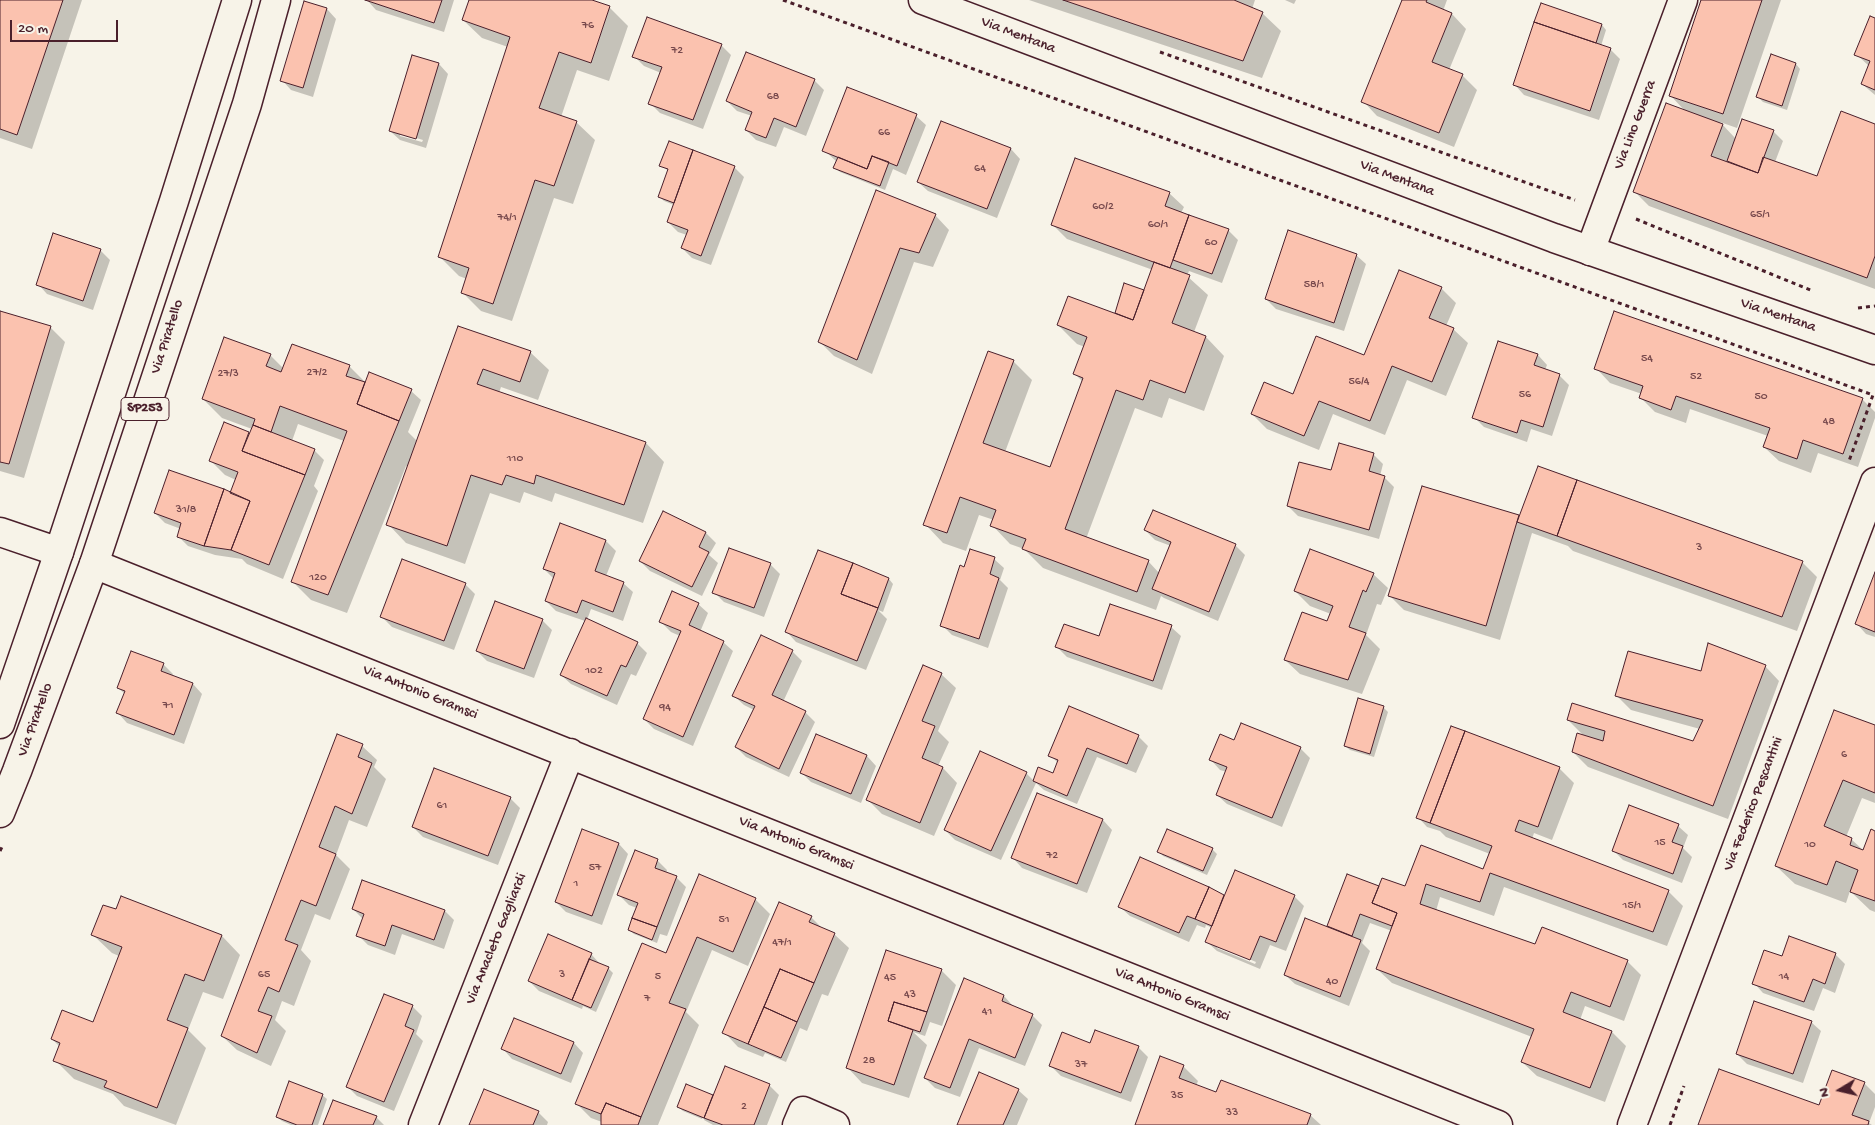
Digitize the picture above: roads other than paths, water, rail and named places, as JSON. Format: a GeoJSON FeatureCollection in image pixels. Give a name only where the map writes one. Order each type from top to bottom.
{"type":"FeatureCollection","features":[{"type":"Feature","properties":{"kind":"street","name":"SP253"},"geometry":{"type":"LineString","coordinates":[[0,724],[59,552],[238,0]]}},
{"type":"Feature","properties":{"kind":"street","name":"Via Piratello"},"geometry":{"type":"LineString","coordinates":[[0,812],[94,564],[246,104],[276,0]]}},
{"type":"Feature","properties":{"kind":"street","name":"Via Mentana"},"geometry":{"type":"LineString","coordinates":[[923,0],[1590,251],[1875,350]]}},
{"type":"Feature","properties":{"kind":"street","name":"Via Lino Guerra"},"geometry":{"type":"LineString","coordinates":[[1590,251],[1605,206],[1683,0]]}},
{"type":"Feature","properties":{"kind":"street","name":"Via Federico Pescantini"},"geometry":{"type":"LineString","coordinates":[[1632,1125],[1875,482]]}},
{"type":"Feature","properties":{"kind":"street"},"geometry":{"type":"LineString","coordinates":[[0,532],[59,552]]}},
{"type":"Feature","properties":{"kind":"street","name":"Via Antonio Gramsci"},"geometry":{"type":"LineString","coordinates":[[94,564],[1498,1125]]}},
{"type":"Feature","properties":{"kind":"street","name":"Via Anacleto Gagliardi"},"geometry":{"type":"LineString","coordinates":[[424,1125],[570,753]]}},
{"type":"Feature","properties":{"kind":"street"},"geometry":{"type":"LineString","coordinates":[[800,1118],[835,1125]]}}]}
